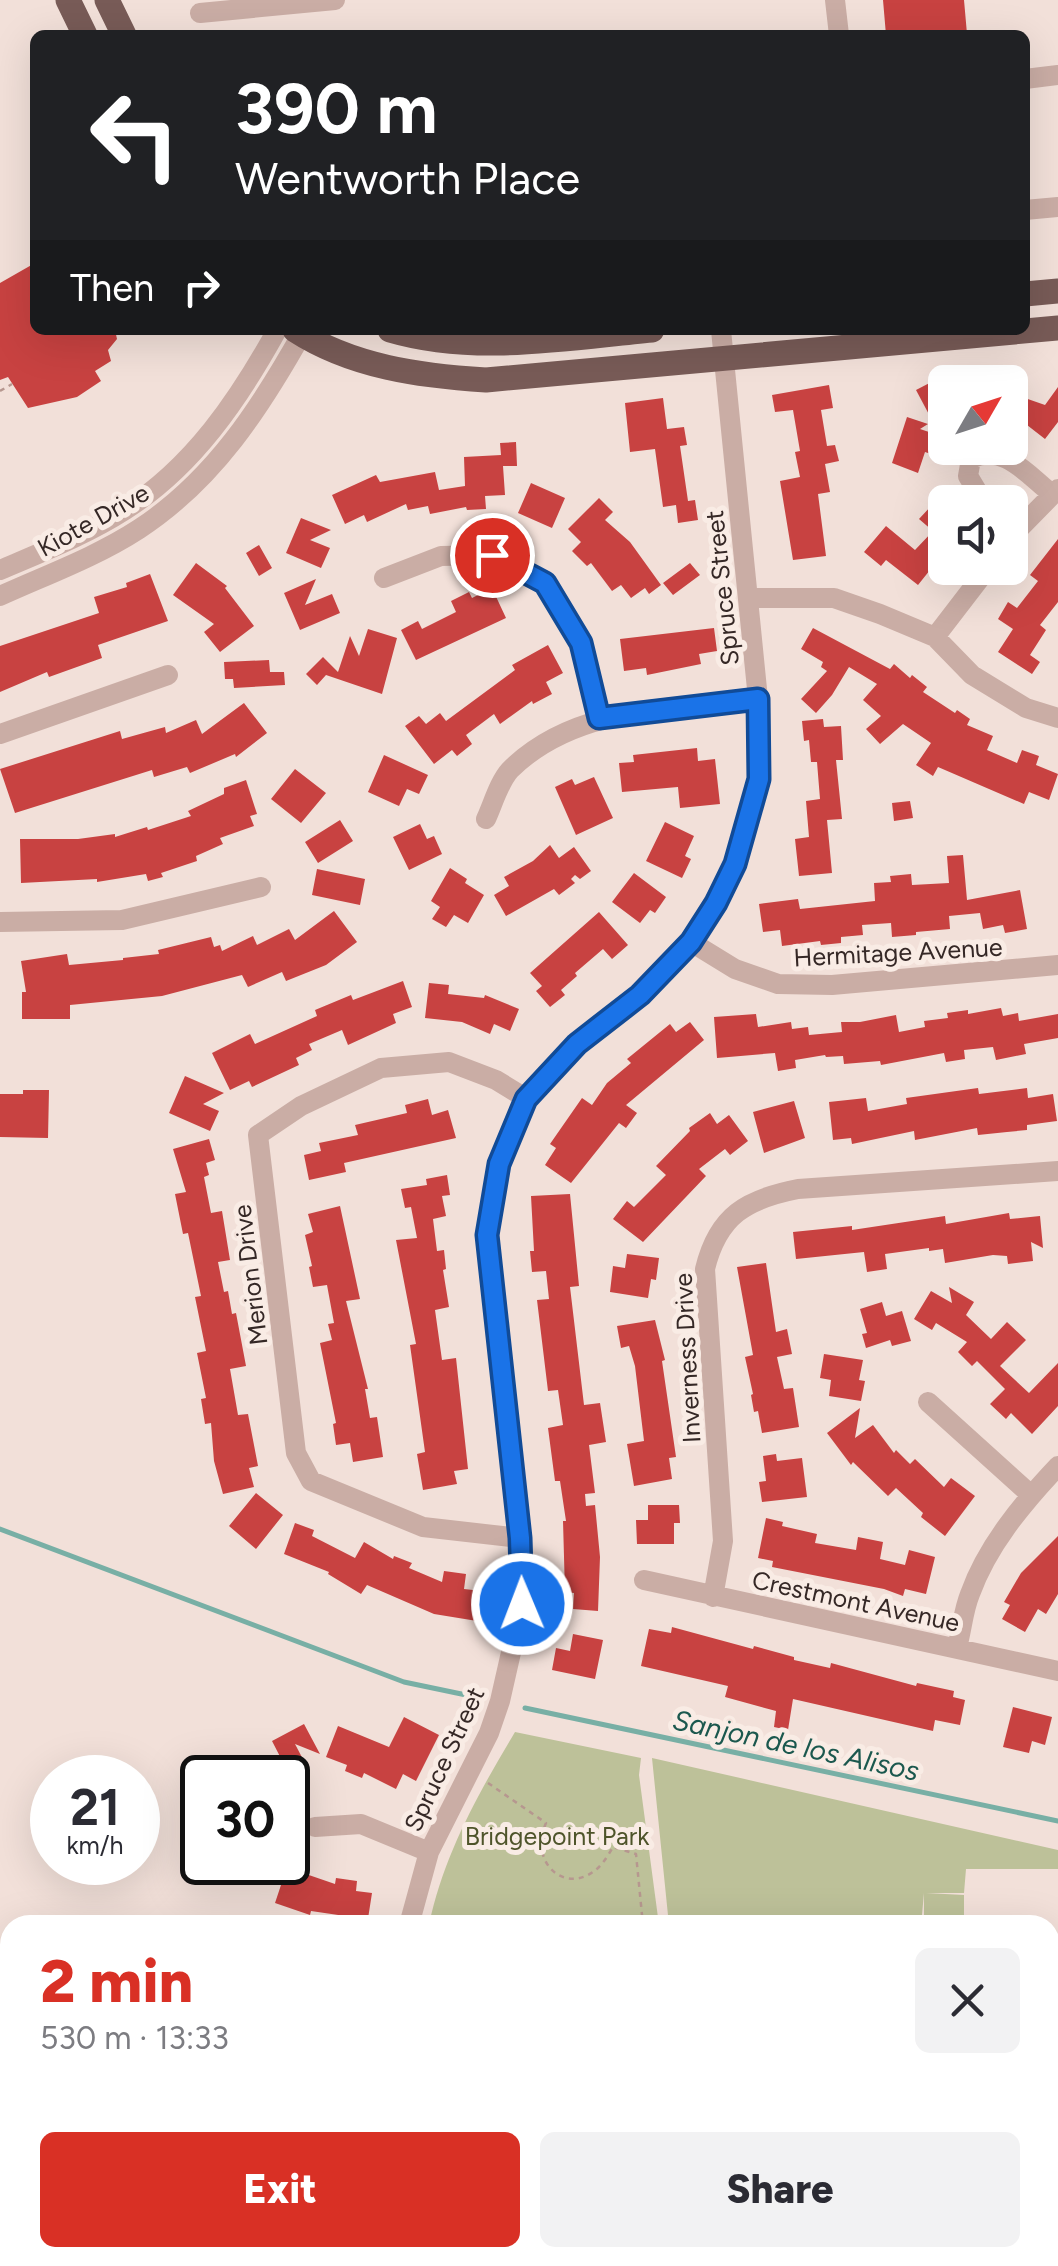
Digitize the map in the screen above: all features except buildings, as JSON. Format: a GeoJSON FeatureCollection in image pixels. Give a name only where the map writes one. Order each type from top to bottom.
{"type":"FeatureCollection","features":[{"type":"Feature","properties":{"kind":"main road"},"geometry":{"type":"LineString","coordinates":[[68,0],[82,30]]}},
{"type":"Feature","properties":{"kind":"main road"},"geometry":{"type":"LineString","coordinates":[[108,0],[122,30]]}},
{"type":"Feature","properties":{"kind":"main road"},"geometry":{"type":"LineString","coordinates":[[1030,294],[1058,291]]}},
{"type":"Feature","properties":{"kind":"main road"},"geometry":{"type":"LineString","coordinates":[[1030,331],[1058,328]]}},
{"type":"Feature","properties":{"kind":"main road"},"geometry":{"type":"LineString","coordinates":[[303,335],[352,356],[416,376],[469,379],[535,377],[985,335]]}},
{"type":"Feature","properties":{"kind":"main road"},"geometry":{"type":"LineString","coordinates":[[406,335],[423,340],[486,344],[593,335]]}},
{"type":"Feature","properties":{"kind":"street"},"geometry":{"type":"LineString","coordinates":[[199,7],[335,0]]}},
{"type":"Feature","properties":{"kind":"street"},"geometry":{"type":"LineString","coordinates":[[835,0],[838,30]]}},
{"type":"Feature","properties":{"kind":"street"},"geometry":{"type":"LineString","coordinates":[[1030,78],[1058,75]]}},
{"type":"Feature","properties":{"kind":"street"},"geometry":{"type":"LineString","coordinates":[[1030,210],[1058,207]]}},
{"type":"Feature","properties":{"kind":"street","name":"Kiote Drive"},"geometry":{"type":"LineString","coordinates":[[0,570],[95,527],[164,481],[291,335]]}},
{"type":"Feature","properties":{"kind":"street","name":"Kiote Drive"},"geometry":{"type":"LineString","coordinates":[[0,596],[138,530],[180,498],[248,424],[292,335]]}},
{"type":"Feature","properties":{"kind":"street","name":"Spruce Street"},"geometry":{"type":"LineString","coordinates":[[412,1915],[429,1852],[489,1733],[510,1668],[522,1604],[520,1538],[487,1235],[499,1164],[526,1099],[577,1044],[640,995],[691,942],[735,864],[759,779],[758,699],[721,335]]}},
{"type":"Feature","properties":{"kind":"street"},"geometry":{"type":"LineString","coordinates":[[973,485],[968,476],[971,459],[984,452],[1002,454],[1055,491],[1028,515]]}},
{"type":"Feature","properties":{"kind":"street"},"geometry":{"type":"LineString","coordinates":[[384,578],[441,556],[492,555],[545,583],[581,643],[599,718]]}},
{"type":"Feature","properties":{"kind":"street"},"geometry":{"type":"LineString","coordinates":[[935,637],[975,585]]}},
{"type":"Feature","properties":{"kind":"street"},"geometry":{"type":"LineString","coordinates":[[748,598],[834,598],[935,637],[972,676],[1026,708],[1058,718]]}},
{"type":"Feature","properties":{"kind":"street"},"geometry":{"type":"LineString","coordinates":[[0,734],[168,675]]}},
{"type":"Feature","properties":{"kind":"street"},"geometry":{"type":"LineString","coordinates":[[486,818],[508,772],[547,742],[599,718],[758,699]]}},
{"type":"Feature","properties":{"kind":"street"},"geometry":{"type":"LineString","coordinates":[[0,922],[122,920],[261,887]]}},
{"type":"Feature","properties":{"kind":"street","name":"Hermitage Avenue"},"geometry":{"type":"LineString","coordinates":[[691,942],[735,969],[778,984],[832,985],[1058,965]]}},
{"type":"Feature","properties":{"kind":"street","name":"Merion Drive"},"geometry":{"type":"LineString","coordinates":[[520,1538],[423,1527],[311,1481],[296,1453],[258,1135],[300,1106],[381,1068],[449,1062],[496,1080],[526,1099]]}},
{"type":"Feature","properties":{"kind":"street","name":"Inverness Drive"},"geometry":{"type":"LineString","coordinates":[[713,1597],[723,1541],[705,1269],[711,1244],[724,1224],[768,1195],[798,1189],[1058,1171]]}},
{"type":"Feature","properties":{"kind":"street"},"geometry":{"type":"LineString","coordinates":[[928,1402],[1031,1495]]}},
{"type":"Feature","properties":{"kind":"street"},"geometry":{"type":"LineString","coordinates":[[957,1648],[969,1596],[987,1556],[1031,1495],[1058,1466]]}},
{"type":"Feature","properties":{"kind":"street","name":"Crestmont Avenue"},"geometry":{"type":"LineString","coordinates":[[644,1580],[1058,1672]]}},
{"type":"Feature","properties":{"kind":"street"},"geometry":{"type":"LineString","coordinates":[[315,1827],[361,1824],[429,1852]]}},
{"type":"Feature","properties":{"kind":"path"},"geometry":{"type":"LineString","coordinates":[[0,391],[12,384]]}},
{"type":"Feature","properties":{"kind":"path"},"geometry":{"type":"LineString","coordinates":[[470,1771],[546,1823],[538,1841],[545,1866],[558,1876],[577,1877],[597,1870],[613,1847],[636,1854],[642,1915]]}},
{"type":"Feature","properties":{"kind":"green space","name":"Bridgepoint Park"},"geometry":{"type":"Polygon","coordinates":[[[515,1732],[641,1758],[639,1775],[658,1915],[431,1915],[453,1849],[515,1732]]]}},
{"type":"Feature","properties":{"kind":"green space"},"geometry":{"type":"Polygon","coordinates":[[[652,1758],[1058,1850],[1058,1869],[966,1869],[964,1893],[926,1893],[964,1895],[964,1915],[924,1915],[924,1893],[922,1915],[668,1915],[652,1758]]]}},
{"type":"Feature","properties":{"kind":"waterway","name":"Sanjon de los Alisos"},"geometry":{"type":"LineString","coordinates":[[0,1529],[404,1682],[471,1696]]}},
{"type":"Feature","properties":{"kind":"waterway","name":"Sanjon de los Alisos"},"geometry":{"type":"LineString","coordinates":[[525,1708],[1058,1821]]}},
{"type":"Feature","properties":{"kind":"route"},"geometry":{"type":"LineString","coordinates":[[492,555],[545,583],[581,643],[599,718],[758,699],[759,779],[735,864],[716,903],[691,942],[640,995],[577,1044],[526,1099],[499,1164],[487,1235],[520,1538],[522,1604]]}}]}
